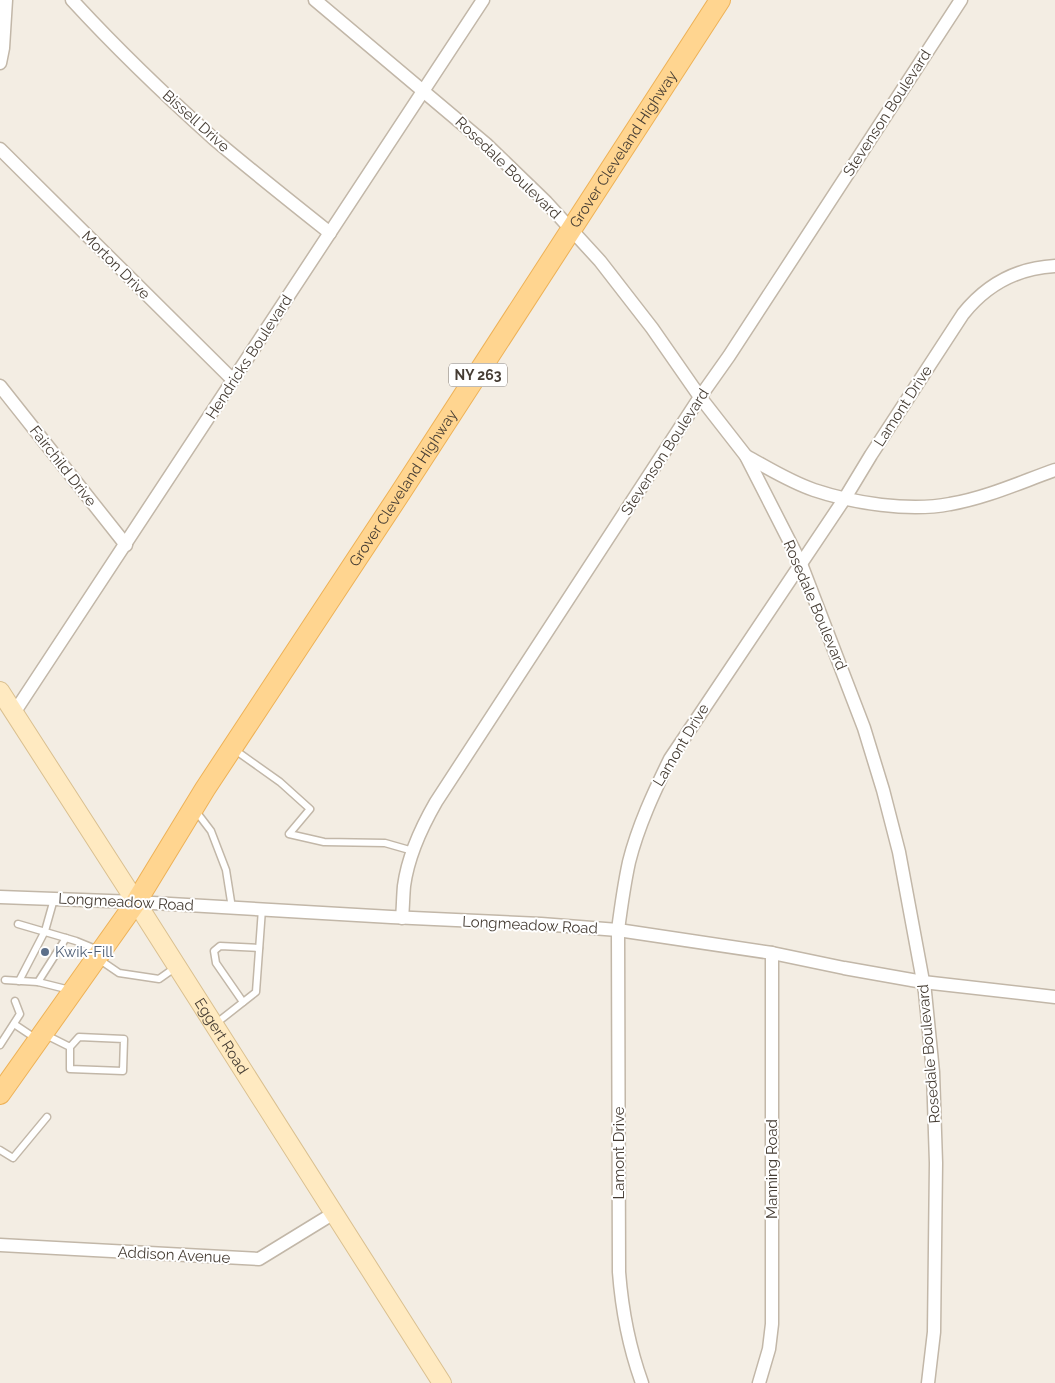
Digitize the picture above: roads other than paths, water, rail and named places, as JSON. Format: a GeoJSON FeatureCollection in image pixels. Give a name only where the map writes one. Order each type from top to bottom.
{"type":"FeatureCollection","features":[{"type":"Feature","properties":{"kind":"main road","name":"Grover Cleveland Highway"},"geometry":{"type":"LineString","coordinates":[[136,902],[232,748],[572,230],[720,0]]}},
{"type":"Feature","properties":{"kind":"main road","name":"NY 263"},"geometry":{"type":"LineString","coordinates":[[0,1094],[136,902]]}},
{"type":"Feature","properties":{"kind":"street"},"geometry":{"type":"LineString","coordinates":[[0,63],[3,48],[6,0]]}},
{"type":"Feature","properties":{"kind":"street","name":"Bissell Drive"},"geometry":{"type":"LineString","coordinates":[[72,0],[175,103],[243,162],[330,233]]}},
{"type":"Feature","properties":{"kind":"street","name":"Rosedale Boulevard"},"geometry":{"type":"LineString","coordinates":[[315,0],[486,144],[572,230],[626,294],[672,355],[700,397],[746,456],[801,564],[877,766],[899,852],[923,982],[933,1072],[936,1162],[934,1332],[928,1383]]}},
{"type":"Feature","properties":{"kind":"street","name":"Hendricks Boulevard"},"geometry":{"type":"LineString","coordinates":[[14,713],[482,0]]}},
{"type":"Feature","properties":{"kind":"street","name":"Stevenson Boulevard"},"geometry":{"type":"LineString","coordinates":[[402,918],[404,886],[413,851],[424,824],[436,802],[961,0]]}},
{"type":"Feature","properties":{"kind":"street","name":"Morton Drive"},"geometry":{"type":"LineString","coordinates":[[0,149],[233,380]]}},
{"type":"Feature","properties":{"kind":"street","name":"Lamont Drive"},"geometry":{"type":"LineString","coordinates":[[642,1383],[634,1361],[626,1328],[619,1272],[618,930],[624,889],[637,835],[666,766],[704,706],[845,498],[963,314],[974,300],[1003,279],[1041,266],[1055,266]]}},
{"type":"Feature","properties":{"kind":"street","name":"Fairchild Drive"},"geometry":{"type":"LineString","coordinates":[[0,386],[126,545]]}},
{"type":"Feature","properties":{"kind":"street"},"geometry":{"type":"LineString","coordinates":[[746,456],[814,490],[845,498],[892,506],[949,504],[1007,487],[1055,470]]}},
{"type":"Feature","properties":{"kind":"street","name":"Eggert Road"},"geometry":{"type":"LineString","coordinates":[[0,691],[178,966],[442,1383]]}},
{"type":"Feature","properties":{"kind":"street","name":"Longmeadow Road"},"geometry":{"type":"LineString","coordinates":[[0,897],[136,902],[402,918],[541,924],[618,930],[772,953],[923,982],[1055,998]]}},
{"type":"Feature","properties":{"kind":"street","name":"Manning Road"},"geometry":{"type":"LineString","coordinates":[[759,1383],[769,1350],[772,1324],[772,953]]}},
{"type":"Feature","properties":{"kind":"street","name":"Addison Avenue"},"geometry":{"type":"LineString","coordinates":[[0,1245],[259,1259],[334,1213]]}},
{"type":"Feature","properties":{"kind":"lane"},"geometry":{"type":"LineString","coordinates":[[232,748],[280,782],[310,809],[289,834],[324,842],[385,843],[413,851]]}},
{"type":"Feature","properties":{"kind":"lane"},"geometry":{"type":"LineString","coordinates":[[194,808],[211,832],[226,870],[232,908]]}},
{"type":"Feature","properties":{"kind":"lane"},"geometry":{"type":"LineString","coordinates":[[19,981],[45,932],[54,899]]}},
{"type":"Feature","properties":{"kind":"lane"},"geometry":{"type":"LineString","coordinates":[[214,1024],[256,992],[262,909]]}},
{"type":"Feature","properties":{"kind":"lane"},"geometry":{"type":"LineString","coordinates":[[18,924],[66,938],[99,954],[119,973],[159,979],[178,966]]}},
{"type":"Feature","properties":{"kind":"lane"},"geometry":{"type":"LineString","coordinates":[[38,982],[66,938]]}},
{"type":"Feature","properties":{"kind":"lane"},"geometry":{"type":"LineString","coordinates":[[243,1002],[216,963],[214,951],[220,946],[260,948]]}},
{"type":"Feature","properties":{"kind":"lane"},"geometry":{"type":"LineString","coordinates":[[5,980],[38,982],[73,991]]}},
{"type":"Feature","properties":{"kind":"lane"},"geometry":{"type":"LineString","coordinates":[[0,1045],[20,1014],[15,1001]]}},
{"type":"Feature","properties":{"kind":"lane"},"geometry":{"type":"LineString","coordinates":[[14,1024],[41,1037],[70,1047]]}},
{"type":"Feature","properties":{"kind":"lane"},"geometry":{"type":"LineString","coordinates":[[79,1037],[124,1039],[123,1072],[70,1069],[70,1047],[79,1037]]}},
{"type":"Feature","properties":{"kind":"lane"},"geometry":{"type":"LineString","coordinates":[[0,1150],[13,1158],[47,1117]]}},
{"type":"Feature","properties":{"kind":"place","name":"Kwik-Fill"},"geometry":{"type":"Point","coordinates":[45,952]}}]}
